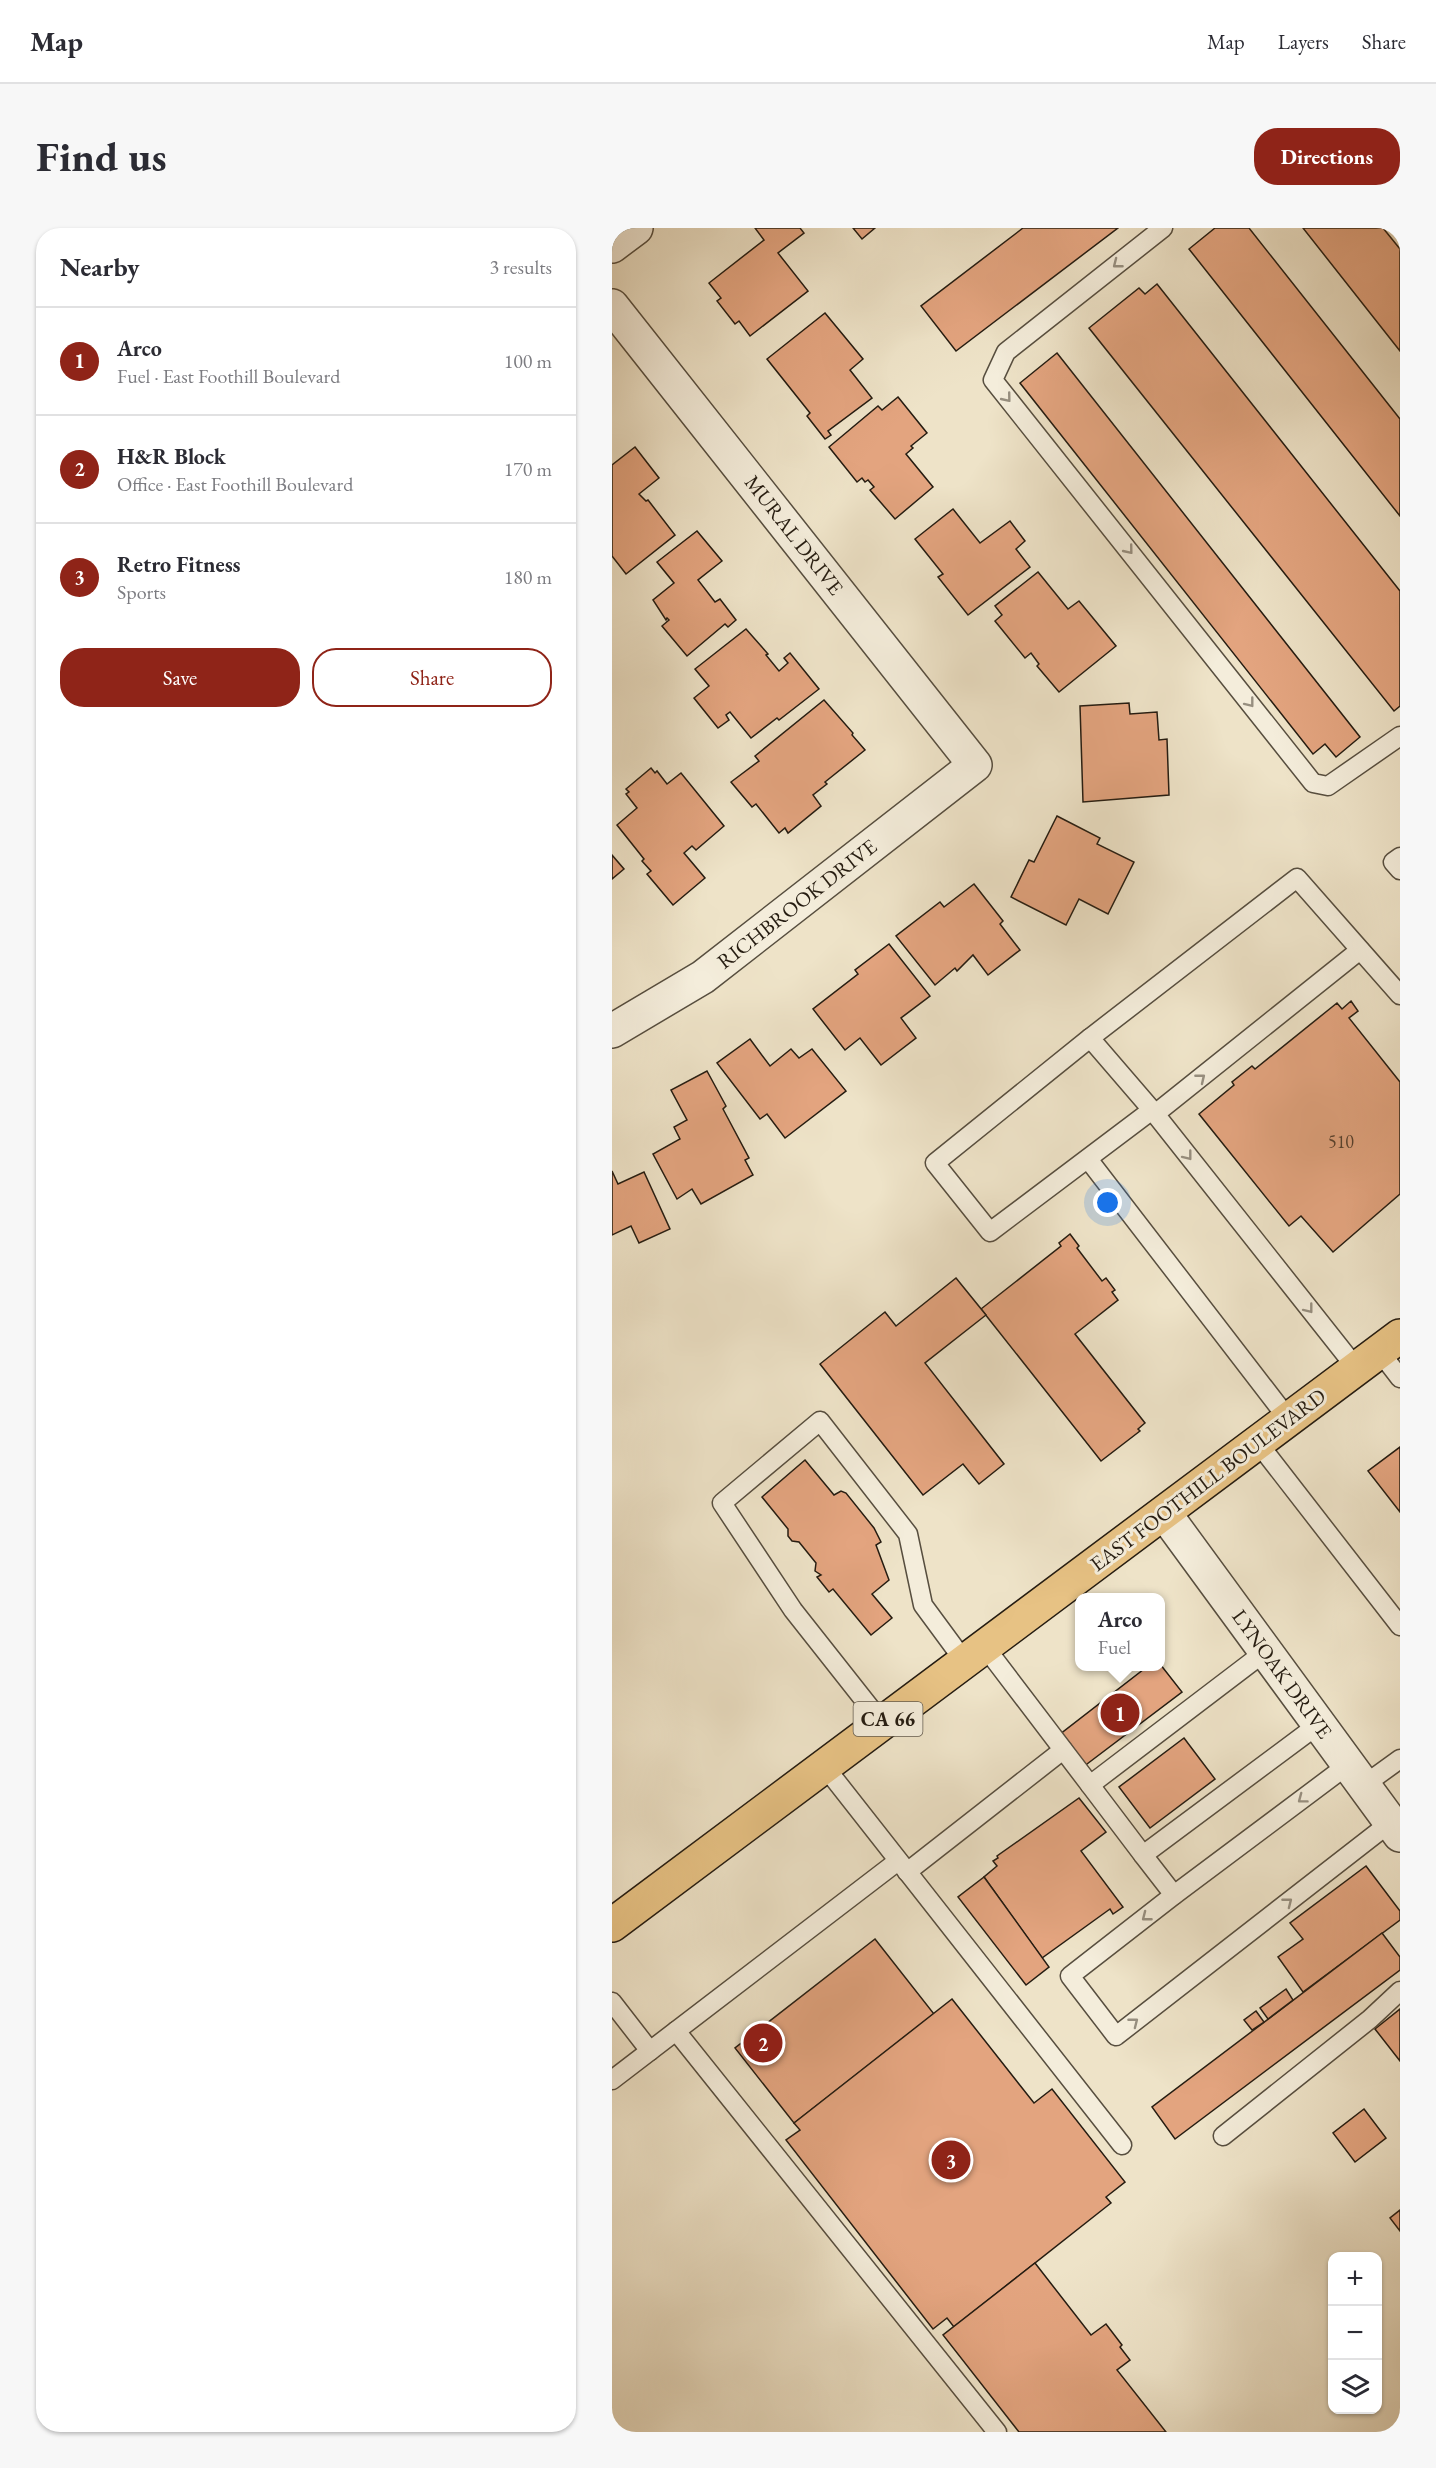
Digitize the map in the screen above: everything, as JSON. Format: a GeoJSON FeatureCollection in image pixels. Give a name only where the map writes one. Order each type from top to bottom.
{"type":"FeatureCollection","features":[{"type":"Feature","properties":{"kind":"main road","name":"EAST FOOTHILL BOULEVARD"},"geometry":{"type":"LineString","coordinates":[[612,1925],[1379,1352]]}},
{"type":"Feature","properties":{"kind":"street"},"geometry":{"type":"LineString","coordinates":[[612,246],[636,228]]}},
{"type":"Feature","properties":{"kind":"street","name":"MURAL DRIVE"},"geometry":{"type":"LineString","coordinates":[[612,306],[975,765]]}},
{"type":"Feature","properties":{"kind":"street","name":"RICHBROOK DRIVE"},"geometry":{"type":"LineString","coordinates":[[612,1031],[704,977],[975,765]]}},
{"type":"Feature","properties":{"kind":"street","name":"LYNOAK DRIVE"},"geometry":{"type":"LineString","coordinates":[[1165,1514],[1395,1829]]}},
{"type":"Feature","properties":{"kind":"lane"},"geometry":{"type":"LineString","coordinates":[[1162,228],[1006,352],[993,380],[1313,783],[1328,786],[1400,736]]}},
{"type":"Feature","properties":{"kind":"lane"},"geometry":{"type":"LineString","coordinates":[[1400,857],[1393,862],[1400,870]]}},
{"type":"Feature","properties":{"kind":"lane"},"geometry":{"type":"LineString","coordinates":[[1360,950],[1153,1112],[990,1232],[935,1163],[1090,1038],[1298,878],[1400,996]]}},
{"type":"Feature","properties":{"kind":"lane"},"geometry":{"type":"LineString","coordinates":[[1090,1038],[1153,1112],[1379,1352],[1400,1378]]}},
{"type":"Feature","properties":{"kind":"lane"},"geometry":{"type":"LineString","coordinates":[[1088,1160],[1289,1420]]}},
{"type":"Feature","properties":{"kind":"lane"},"geometry":{"type":"LineString","coordinates":[[883,1724],[793,1610],[722,1503],[820,1421],[908,1534],[923,1605],[975,1655],[1063,1750],[1173,1895]]}},
{"type":"Feature","properties":{"kind":"lane"},"geometry":{"type":"LineString","coordinates":[[1258,1443],[1400,1626]]}},
{"type":"Feature","properties":{"kind":"lane"},"geometry":{"type":"LineString","coordinates":[[1090,1785],[1266,1651]]}},
{"type":"Feature","properties":{"kind":"lane"},"geometry":{"type":"LineString","coordinates":[[1143,1855],[1319,1724]]}},
{"type":"Feature","properties":{"kind":"lane"},"geometry":{"type":"LineString","coordinates":[[612,2080],[1063,1750]]}},
{"type":"Feature","properties":{"kind":"lane"},"geometry":{"type":"LineString","coordinates":[[1395,1829],[1116,2036],[1070,1976],[1173,1895],[1356,1775],[1400,1759]]}},
{"type":"Feature","properties":{"kind":"lane"},"geometry":{"type":"LineString","coordinates":[[825,1767],[1122,2145]]}},
{"type":"Feature","properties":{"kind":"lane"},"geometry":{"type":"LineString","coordinates":[[1223,2136],[1370,2019],[1400,1991]]}},
{"type":"Feature","properties":{"kind":"lane"},"geometry":{"type":"LineString","coordinates":[[612,2002],[650,2051]]}},
{"type":"Feature","properties":{"kind":"lane"},"geometry":{"type":"LineString","coordinates":[[676,2031],[997,2432]]}},
{"type":"Feature","properties":{"kind":"building"},"geometry":{"type":"Polygon","coordinates":[[[755,228],[800,228],[804,233],[778,253],[808,291],[750,336],[739,321],[735,324],[717,301],[721,298],[709,283],[764,240],[755,228]]]}},
{"type":"Feature","properties":{"kind":"building"},"geometry":{"type":"Polygon","coordinates":[[[853,228],[875,228],[862,239],[853,228]]]}},
{"type":"Feature","properties":{"kind":"building"},"geometry":{"type":"Polygon","coordinates":[[[1023,228],[1118,228],[956,351],[921,306],[1023,228]]]}},
{"type":"Feature","properties":{"kind":"building"},"geometry":{"type":"Polygon","coordinates":[[[1215,228],[1249,228],[1400,419],[1400,516],[1189,249],[1215,228]]]}},
{"type":"Feature","properties":{"kind":"building"},"geometry":{"type":"Polygon","coordinates":[[[1303,228],[1383,228],[1400,249],[1400,351],[1303,228]]]}},
{"type":"Feature","properties":{"kind":"building"},"geometry":{"type":"Polygon","coordinates":[[[1157,284],[1400,591],[1400,706],[1394,711],[1089,328],[1139,288],[1145,294],[1157,284]]]}},
{"type":"Feature","properties":{"kind":"building"},"geometry":{"type":"Polygon","coordinates":[[[825,313],[863,359],[850,370],[872,398],[828,431],[831,435],[825,439],[807,416],[810,413],[767,359],[825,313]]]}},
{"type":"Feature","properties":{"kind":"building"},"geometry":{"type":"Polygon","coordinates":[[[1057,353],[1360,737],[1336,757],[1325,744],[1313,754],[1020,383],[1057,353]]]}},
{"type":"Feature","properties":{"kind":"building"},"geometry":{"type":"Polygon","coordinates":[[[898,397],[927,433],[911,446],[913,448],[906,454],[933,487],[895,519],[870,490],[874,487],[868,480],[865,482],[862,478],[857,482],[829,447],[878,406],[882,410],[898,397]]]}},
{"type":"Feature","properties":{"kind":"building"},"geometry":{"type":"Polygon","coordinates":[[[635,447],[659,478],[639,494],[646,501],[648,500],[675,535],[626,574],[612,556],[612,465],[635,447]]]}},
{"type":"Feature","properties":{"kind":"building"},"geometry":{"type":"Polygon","coordinates":[[[953,509],[980,543],[1010,521],[1025,541],[1016,549],[1030,567],[968,615],[938,577],[943,574],[915,539],[953,509]]]}},
{"type":"Feature","properties":{"kind":"building"},"geometry":{"type":"Polygon","coordinates":[[[697,531],[722,561],[698,580],[715,602],[720,599],[736,620],[728,627],[725,624],[687,656],[662,626],[669,620],[667,618],[666,620],[653,600],[674,583],[657,562],[697,531]]]}},
{"type":"Feature","properties":{"kind":"building"},"geometry":{"type":"Polygon","coordinates":[[[1038,572],[1068,609],[1079,601],[1116,646],[1059,692],[1037,666],[1039,664],[1031,653],[1025,658],[995,621],[1002,615],[995,606],[1038,572]]]}},
{"type":"Feature","properties":{"kind":"building"},"geometry":{"type":"Polygon","coordinates":[[[746,629],[768,654],[766,655],[779,671],[788,663],[784,658],[790,653],[819,689],[751,738],[730,712],[726,715],[729,720],[718,728],[694,698],[709,686],[695,669],[746,629]]]}},
{"type":"Feature","properties":{"kind":"building"},"geometry":{"type":"Polygon","coordinates":[[[824,700],[865,750],[825,782],[827,784],[813,795],[821,806],[788,833],[785,828],[779,833],[756,804],[752,807],[731,782],[759,761],[755,756],[824,700]]]}},
{"type":"Feature","properties":{"kind":"building"},"geometry":{"type":"Polygon","coordinates":[[[1129,703],[1130,714],[1157,712],[1159,740],[1167,739],[1169,795],[1083,802],[1080,706],[1129,703]]]}},
{"type":"Feature","properties":{"kind":"building"},"geometry":{"type":"Polygon","coordinates":[[[651,768],[655,773],[657,771],[667,784],[681,773],[724,826],[696,850],[692,846],[684,853],[705,878],[673,905],[647,874],[651,871],[642,861],[644,859],[617,825],[637,808],[626,794],[629,792],[626,789],[651,768]]]}},
{"type":"Feature","properties":{"kind":"building"},"geometry":{"type":"Polygon","coordinates":[[[1057,816],[1100,838],[1097,844],[1134,862],[1108,914],[1079,899],[1066,925],[1011,897],[1029,860],[1034,862],[1057,816]]]}},
{"type":"Feature","properties":{"kind":"building"},"geometry":{"type":"Polygon","coordinates":[[[612,855],[624,869],[612,879],[612,855]]]}},
{"type":"Feature","properties":{"kind":"building"},"geometry":{"type":"Polygon","coordinates":[[[974,884],[1003,921],[1000,924],[1020,950],[988,975],[973,955],[957,971],[955,968],[935,985],[896,936],[940,902],[944,907],[974,884]]]}},
{"type":"Feature","properties":{"kind":"building"},"geometry":{"type":"Polygon","coordinates":[[[889,944],[930,996],[901,1018],[916,1038],[881,1065],[860,1038],[845,1050],[813,1009],[858,974],[855,970],[889,944]]]}},
{"type":"Feature","properties":{"kind":"building"},"geometry":{"type":"Polygon","coordinates":[[[1351,1001],[1358,1011],[1349,1018],[1400,1082],[1400,1194],[1333,1252],[1301,1216],[1289,1226],[1199,1114],[1234,1085],[1232,1082],[1252,1066],[1255,1069],[1337,1003],[1342,1009],[1351,1001]]]}},
{"type":"Feature","properties":{"kind":"building"},"geometry":{"type":"Polygon","coordinates":[[[750,1039],[770,1066],[791,1049],[799,1058],[812,1049],[846,1091],[785,1138],[767,1114],[760,1119],[717,1063],[750,1039]]]}},
{"type":"Feature","properties":{"kind":"building"},"geometry":{"type":"Polygon","coordinates":[[[707,1071],[726,1106],[723,1109],[749,1158],[745,1160],[753,1175],[701,1204],[692,1189],[677,1199],[653,1154],[680,1139],[674,1127],[687,1120],[671,1090],[707,1071]]]}},
{"type":"Feature","properties":{"kind":"building"},"geometry":{"type":"Polygon","coordinates":[[[612,1171],[618,1184],[644,1172],[670,1229],[639,1243],[631,1226],[612,1235],[612,1171]]]}},
{"type":"Feature","properties":{"kind":"building"},"geometry":{"type":"Polygon","coordinates":[[[1070,1234],[1079,1246],[1077,1248],[1102,1281],[1106,1278],[1115,1290],[1112,1292],[1118,1300],[1075,1334],[1145,1423],[1138,1429],[1140,1431],[1101,1461],[981,1309],[1061,1246],[1059,1243],[1070,1234]]]}},
{"type":"Feature","properties":{"kind":"building"},"geometry":{"type":"Polygon","coordinates":[[[956,1278],[986,1315],[925,1363],[1004,1464],[979,1484],[963,1464],[923,1495],[820,1364],[885,1312],[896,1326],[956,1278]]]}},
{"type":"Feature","properties":{"kind":"building"},"geometry":{"type":"Polygon","coordinates":[[[1400,1447],[1400,1512],[1368,1471],[1400,1447]]]}},
{"type":"Feature","properties":{"kind":"building"},"geometry":{"type":"Polygon","coordinates":[[[805,1460],[834,1495],[841,1491],[846,1493],[874,1528],[881,1542],[876,1545],[889,1580],[872,1594],[892,1618],[871,1635],[833,1589],[829,1592],[817,1577],[821,1575],[815,1571],[816,1563],[799,1542],[792,1541],[788,1536],[788,1529],[762,1497],[805,1460]]]}},
{"type":"Feature","properties":{"kind":"building"},"geometry":{"type":"Polygon","coordinates":[[[1165,1670],[1182,1692],[1083,1767],[1059,1735],[1142,1671],[1165,1670]]]}},
{"type":"Feature","properties":{"kind":"building"},"geometry":{"type":"Polygon","coordinates":[[[1184,1738],[1215,1779],[1150,1828],[1119,1787],[1184,1738]]]}},
{"type":"Feature","properties":{"kind":"building"},"geometry":{"type":"Polygon","coordinates":[[[1079,1798],[1106,1832],[1081,1851],[1123,1907],[1113,1914],[1110,1909],[1042,1958],[984,1877],[997,1866],[993,1861],[998,1858],[997,1856],[1079,1798]]]}},
{"type":"Feature","properties":{"kind":"building"},"geometry":{"type":"Polygon","coordinates":[[[1366,1866],[1400,1911],[1400,1920],[1303,1992],[1278,1957],[1303,1939],[1290,1923],[1366,1866]]]}},
{"type":"Feature","properties":{"kind":"building"},"geometry":{"type":"Polygon","coordinates":[[[984,1877],[1049,1967],[1026,1985],[958,1897],[984,1877]]]}},
{"type":"Feature","properties":{"kind":"building"},"geometry":{"type":"Polygon","coordinates":[[[1382,1933],[1400,1957],[1400,1970],[1175,2139],[1152,2107],[1382,1933]]]}},
{"type":"Feature","properties":{"kind":"building"},"geometry":{"type":"Polygon","coordinates":[[[875,1939],[934,2014],[794,2123],[735,2048],[875,1939]]]}},
{"type":"Feature","properties":{"kind":"building"},"geometry":{"type":"Polygon","coordinates":[[[1286,1989],[1293,2000],[1268,2019],[1260,2008],[1286,1989]]]}},
{"type":"Feature","properties":{"kind":"building"},"geometry":{"type":"Polygon","coordinates":[[[952,1999],[1034,2103],[1052,2089],[1125,2182],[1106,2197],[1111,2203],[954,2327],[947,2318],[933,2329],[786,2140],[800,2130],[794,2123],[952,1999]]]}},
{"type":"Feature","properties":{"kind":"building"},"geometry":{"type":"Polygon","coordinates":[[[1400,2009],[1400,2061],[1375,2029],[1400,2009]]]}},
{"type":"Feature","properties":{"kind":"building"},"geometry":{"type":"Polygon","coordinates":[[[1256,2011],[1264,2022],[1252,2030],[1244,2020],[1256,2011]]]}},
{"type":"Feature","properties":{"kind":"building"},"geometry":{"type":"Polygon","coordinates":[[[1364,2109],[1386,2138],[1355,2162],[1333,2133],[1364,2109]]]}},
{"type":"Feature","properties":{"kind":"building"},"geometry":{"type":"Polygon","coordinates":[[[1400,2210],[1400,2231],[1390,2218],[1400,2210]]]}},
{"type":"Feature","properties":{"kind":"building"},"geometry":{"type":"Polygon","coordinates":[[[1035,2263],[1091,2335],[1106,2324],[1130,2360],[1117,2370],[1166,2432],[1019,2432],[943,2335],[1035,2263]]]}},
{"type":"Feature","properties":{"kind":"place","name":"Arco"},"geometry":{"type":"Point","coordinates":[1120,1713]}},
{"type":"Feature","properties":{"kind":"place","name":"H&R Block"},"geometry":{"type":"Point","coordinates":[763,2043]}},
{"type":"Feature","properties":{"kind":"place","name":"Retro Fitness"},"geometry":{"type":"Point","coordinates":[951,2160]}}]}
